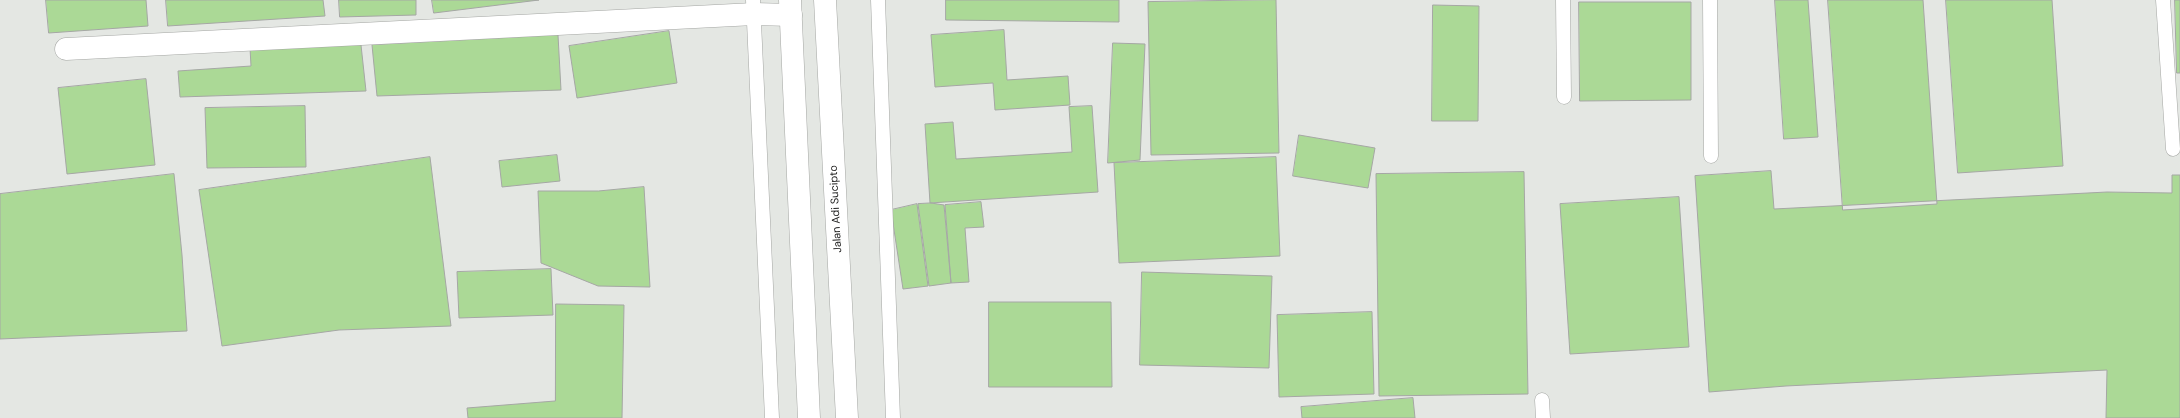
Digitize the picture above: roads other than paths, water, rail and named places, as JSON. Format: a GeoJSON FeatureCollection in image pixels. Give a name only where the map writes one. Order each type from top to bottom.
{"type":"FeatureCollection","features":[{"type":"Feature","properties":{"kind":"main road","name":"Jalan Adi Sucipto"},"geometry":{"type":"LineString","coordinates":[[825,0],[847,418]]}},
{"type":"Feature","properties":{"kind":"main road"},"geometry":{"type":"LineString","coordinates":[[66,49],[754,7],[791,8],[809,418]]}},
{"type":"Feature","properties":{"kind":"lane"},"geometry":{"type":"LineString","coordinates":[[878,0],[893,418]]}},
{"type":"Feature","properties":{"kind":"lane"},"geometry":{"type":"LineString","coordinates":[[1563,0],[1564,97]]}},
{"type":"Feature","properties":{"kind":"lane"},"geometry":{"type":"LineString","coordinates":[[1710,0],[1711,156]]}},
{"type":"Feature","properties":{"kind":"lane"},"geometry":{"type":"LineString","coordinates":[[2163,0],[2173,149]]}},
{"type":"Feature","properties":{"kind":"lane"},"geometry":{"type":"LineString","coordinates":[[754,7],[772,418]]}},
{"type":"Feature","properties":{"kind":"lane"},"geometry":{"type":"LineString","coordinates":[[1542,400],[1543,418]]}}]}
